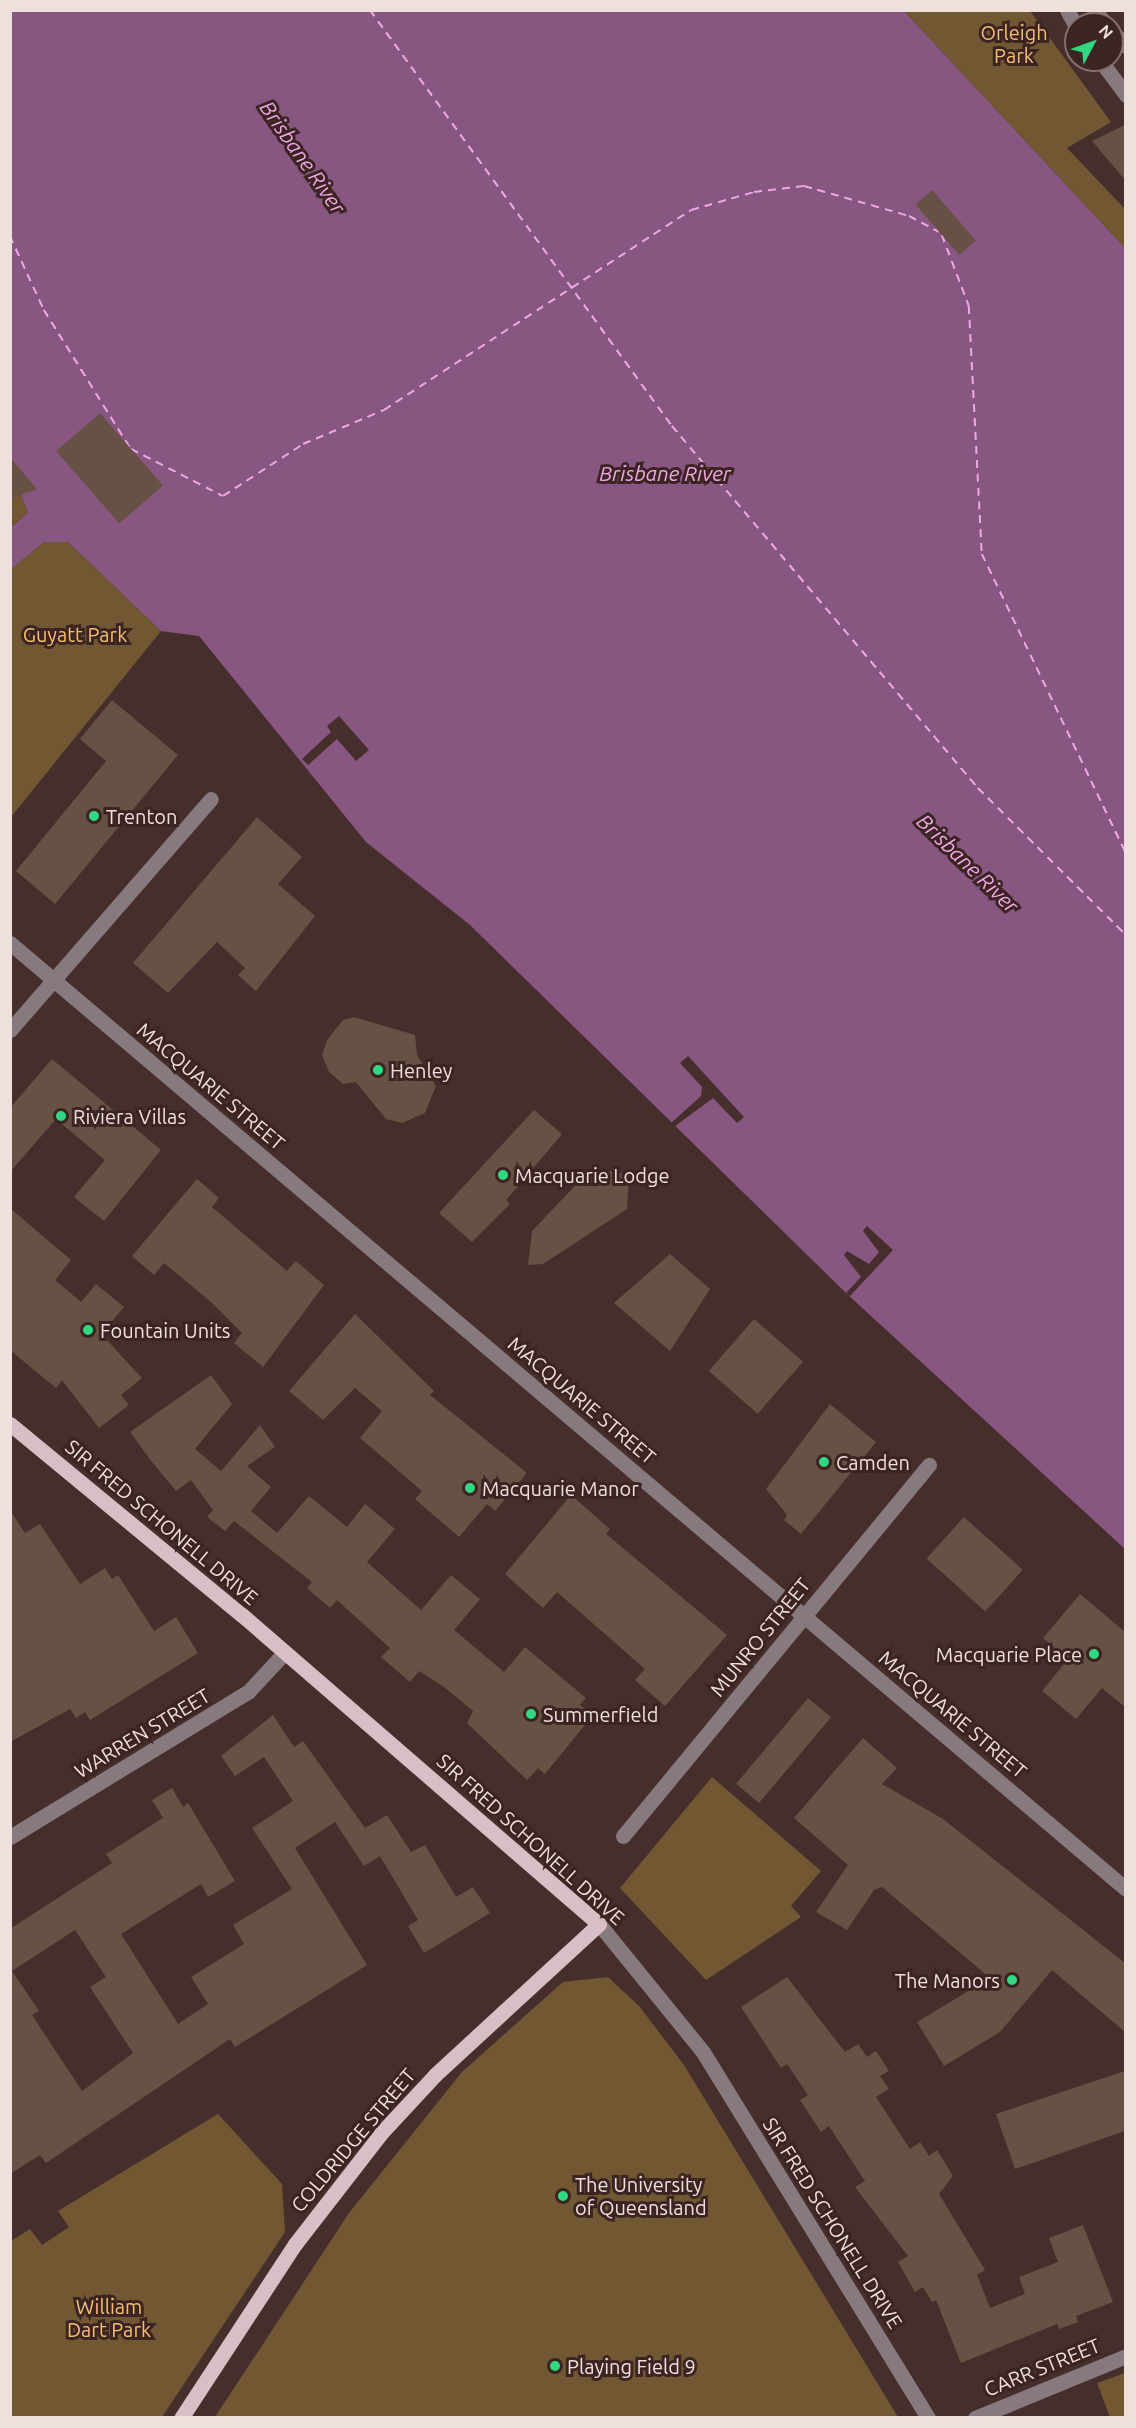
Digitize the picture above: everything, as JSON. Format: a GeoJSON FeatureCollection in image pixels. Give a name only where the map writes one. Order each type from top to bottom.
{"type":"FeatureCollection","features":[{"type":"Feature","properties":{"kind":"main road","name":"SIR FRED SCHONELL DRIVE"},"geometry":{"type":"LineString","coordinates":[[10,1424],[285,1652],[599,1924]]}},
{"type":"Feature","properties":{"kind":"main road","name":"COLDRIDGE STREET"},"geometry":{"type":"LineString","coordinates":[[181,2418],[295,2244],[382,2133],[431,2078],[599,1924]]}},
{"type":"Feature","properties":{"kind":"street"},"geometry":{"type":"LineString","coordinates":[[1109,72],[1125,95]]}},
{"type":"Feature","properties":{"kind":"street"},"geometry":{"type":"LineString","coordinates":[[10,1030],[211,799]]}},
{"type":"Feature","properties":{"kind":"street","name":"MACQUARIE STREET"},"geometry":{"type":"LineString","coordinates":[[10,943],[1125,1889]]}},
{"type":"Feature","properties":{"kind":"street","name":"MUNRO STREET"},"geometry":{"type":"LineString","coordinates":[[623,1836],[929,1465]]}},
{"type":"Feature","properties":{"kind":"street","name":"WARREN STREET"},"geometry":{"type":"LineString","coordinates":[[10,1837],[248,1692],[285,1652]]}},
{"type":"Feature","properties":{"kind":"street","name":"SIR FRED SCHONELL DRIVE"},"geometry":{"type":"LineString","coordinates":[[599,1924],[703,2052],[928,2418]]}},
{"type":"Feature","properties":{"kind":"street","name":"CARR STREET"},"geometry":{"type":"LineString","coordinates":[[975,2418],[1125,2356]]}},
{"type":"Feature","properties":{"kind":"green space","name":"Orleigh Park"},"geometry":{"type":"Polygon","coordinates":[[[904,11],[1030,11],[1064,58],[1064,72],[1075,72],[1111,122],[1067,148],[1125,209],[1125,248],[904,11]]]}},
{"type":"Feature","properties":{"kind":"green space"},"geometry":{"type":"Polygon","coordinates":[[[10,468],[28,512],[11,528],[10,528],[10,468]]]}},
{"type":"Feature","properties":{"kind":"green space","name":"Guyatt Park"},"geometry":{"type":"Polygon","coordinates":[[[44,542],[68,542],[161,631],[11,817],[11,569],[44,542]]]}},
{"type":"Feature","properties":{"kind":"green space"},"geometry":{"type":"Polygon","coordinates":[[[712,1777],[821,1871],[791,1906],[801,1917],[706,1980],[620,1888],[712,1777]]]}},
{"type":"Feature","properties":{"kind":"green space","name":"The University of Queensland"},"geometry":{"type":"Polygon","coordinates":[[[608,1977],[639,2006],[684,2065],[898,2417],[215,2417],[349,2213],[462,2072],[563,1982],[608,1977]]]}},
{"type":"Feature","properties":{"kind":"green space","name":"William Dart Park"},"geometry":{"type":"Polygon","coordinates":[[[218,2114],[282,2184],[285,2232],[162,2417],[11,2417],[11,2241],[30,2229],[42,2245],[69,2227],[58,2211],[218,2114]]]}},
{"type":"Feature","properties":{"kind":"green space"},"geometry":{"type":"Polygon","coordinates":[[[1125,2373],[1125,2417],[1110,2417],[1097,2383],[1125,2373]]]}},
{"type":"Feature","properties":{"kind":"water","name":"Brisbane River"},"geometry":{"type":"Polygon","coordinates":[[[11,11],[904,11],[1125,248],[1125,1549],[847,1294],[470,925],[366,842],[199,636],[161,631],[68,542],[44,542],[11,569],[11,528],[28,512],[10,468],[11,11]]]}},
{"type":"Feature","properties":{"kind":"pier"},"geometry":{"type":"Polygon","coordinates":[[[339,716],[369,750],[356,761],[337,739],[308,765],[302,759],[331,732],[327,726],[339,716]]]}},
{"type":"Feature","properties":{"kind":"pier"},"geometry":{"type":"Polygon","coordinates":[[[688,1056],[744,1117],[737,1123],[713,1098],[674,1127],[671,1123],[701,1096],[702,1087],[680,1063],[688,1056]]]}},
{"type":"Feature","properties":{"kind":"pier"},"geometry":{"type":"Polygon","coordinates":[[[867,1226],[893,1250],[850,1296],[846,1293],[861,1277],[844,1255],[847,1251],[869,1264],[879,1252],[863,1231],[867,1226]]]}},
{"type":"Feature","properties":{"kind":"building"},"geometry":{"type":"Polygon","coordinates":[[[1125,125],[1125,180],[1092,141],[1125,125]]]}},
{"type":"Feature","properties":{"kind":"building"},"geometry":{"type":"Polygon","coordinates":[[[932,190],[976,241],[959,255],[915,204],[932,190]]]}},
{"type":"Feature","properties":{"kind":"building"},"geometry":{"type":"Polygon","coordinates":[[[100,413],[163,485],[119,524],[56,451],[100,413]]]}},
{"type":"Feature","properties":{"kind":"building"},"geometry":{"type":"Polygon","coordinates":[[[10,457],[37,489],[10,499],[10,457]]]}},
{"type":"Feature","properties":{"kind":"building","name":"Trenton"},"geometry":{"type":"Polygon","coordinates":[[[112,700],[178,755],[55,904],[16,871],[106,761],[80,739],[112,700]]]}},
{"type":"Feature","properties":{"kind":"building"},"geometry":{"type":"Polygon","coordinates":[[[257,817],[302,857],[278,884],[315,916],[256,991],[238,975],[245,968],[217,942],[168,993],[133,963],[257,817]]]}},
{"type":"Feature","properties":{"kind":"building","name":"Henley"},"geometry":{"type":"Polygon","coordinates":[[[354,1017],[415,1035],[417,1055],[436,1086],[425,1113],[402,1123],[386,1119],[356,1082],[343,1084],[329,1072],[322,1055],[327,1040],[343,1020],[354,1017]]]}},
{"type":"Feature","properties":{"kind":"building"},"geometry":{"type":"Polygon","coordinates":[[[52,1059],[161,1150],[104,1221],[74,1197],[105,1160],[56,1119],[10,1172],[10,1108],[52,1059]]]}},
{"type":"Feature","properties":{"kind":"building","name":"Macquarie Lodge"},"geometry":{"type":"Polygon","coordinates":[[[534,1110],[562,1134],[506,1200],[510,1204],[472,1242],[439,1213],[534,1110]]]}},
{"type":"Feature","properties":{"kind":"building"},"geometry":{"type":"Polygon","coordinates":[[[591,1169],[629,1174],[627,1209],[543,1264],[528,1265],[532,1231],[591,1169]]]}},
{"type":"Feature","properties":{"kind":"building"},"geometry":{"type":"Polygon","coordinates":[[[197,1179],[219,1198],[212,1207],[287,1271],[296,1261],[324,1285],[263,1367],[234,1343],[242,1333],[211,1302],[164,1263],[154,1275],[132,1256],[197,1179]]]}},
{"type":"Feature","properties":{"kind":"building"},"geometry":{"type":"Polygon","coordinates":[[[10,1208],[71,1260],[55,1280],[81,1302],[96,1284],[124,1307],[101,1334],[142,1378],[121,1395],[129,1405],[99,1428],[62,1380],[56,1388],[10,1350],[10,1208]]]}},
{"type":"Feature","properties":{"kind":"building"},"geometry":{"type":"Polygon","coordinates":[[[670,1254],[710,1289],[670,1351],[614,1303],[670,1254]]]}},
{"type":"Feature","properties":{"kind":"building"},"geometry":{"type":"Polygon","coordinates":[[[355,1314],[434,1391],[430,1395],[527,1473],[495,1511],[487,1504],[459,1537],[415,1499],[422,1491],[360,1438],[382,1411],[355,1388],[323,1420],[289,1391],[355,1314]]]}},
{"type":"Feature","properties":{"kind":"building"},"geometry":{"type":"Polygon","coordinates":[[[754,1319],[803,1362],[758,1414],[709,1371],[754,1319]]]}},
{"type":"Feature","properties":{"kind":"building"},"geometry":{"type":"Polygon","coordinates":[[[211,1375],[232,1404],[195,1449],[221,1471],[260,1425],[275,1447],[247,1466],[271,1487],[251,1511],[277,1533],[309,1496],[347,1527],[365,1504],[395,1529],[367,1562],[421,1610],[451,1575],[480,1599],[454,1630],[504,1672],[525,1647],[586,1698],[580,1705],[593,1715],[545,1774],[538,1768],[527,1780],[467,1723],[473,1711],[444,1687],[419,1671],[410,1682],[381,1657],[390,1648],[337,1600],[330,1608],[307,1588],[312,1582],[234,1521],[225,1531],[207,1517],[213,1510],[191,1480],[176,1491],[130,1432],[211,1375]]]}},
{"type":"Feature","properties":{"kind":"building","name":"Camden"},"geometry":{"type":"Polygon","coordinates":[[[830,1404],[876,1442],[801,1534],[784,1520],[787,1515],[766,1489],[830,1404]]]}},
{"type":"Feature","properties":{"kind":"building"},"geometry":{"type":"Polygon","coordinates":[[[571,1495],[610,1529],[606,1534],[727,1635],[665,1706],[635,1680],[645,1669],[557,1592],[543,1608],[505,1574],[571,1495]]]}},
{"type":"Feature","properties":{"kind":"building"},"geometry":{"type":"Polygon","coordinates":[[[10,1510],[25,1533],[40,1524],[80,1584],[105,1568],[112,1579],[118,1575],[154,1631],[176,1617],[198,1653],[90,1720],[85,1712],[76,1718],[70,1709],[10,1742],[10,1510]]]}},
{"type":"Feature","properties":{"kind":"building"},"geometry":{"type":"Polygon","coordinates":[[[964,1517],[1023,1570],[985,1611],[927,1559],[964,1517]]]}},
{"type":"Feature","properties":{"kind":"building","name":"Macquarie Place"},"geometry":{"type":"Polygon","coordinates":[[[1080,1594],[1125,1632],[1125,1707],[1102,1688],[1076,1719],[1042,1691],[1068,1659],[1043,1638],[1080,1594]]]}},
{"type":"Feature","properties":{"kind":"building"},"geometry":{"type":"Polygon","coordinates":[[[808,1698],[831,1717],[759,1803],[736,1784],[808,1698]]]}},
{"type":"Feature","properties":{"kind":"building"},"geometry":{"type":"Polygon","coordinates":[[[273,1715],[294,1747],[303,1741],[365,1828],[387,1815],[411,1852],[425,1845],[456,1897],[473,1887],[490,1913],[424,1953],[408,1926],[418,1920],[380,1856],[364,1866],[335,1822],[295,1848],[367,1965],[235,2047],[230,2039],[46,2163],[40,2155],[10,2174],[10,1929],[112,1863],[106,1854],[163,1818],[152,1800],[172,1788],[183,1807],[188,1803],[235,1881],[208,1897],[201,1884],[121,1934],[178,2024],[208,2004],[191,1977],[244,1944],[233,1925],[292,1889],[252,1828],[293,1801],[264,1757],[235,1776],[221,1756],[273,1715]],[[75,1930],[12,1971],[39,2011],[32,2015],[82,2091],[133,2053],[90,1987],[106,1977],[75,1930]]]}},
{"type":"Feature","properties":{"kind":"building"},"geometry":{"type":"Polygon","coordinates":[[[863,1738],[897,1768],[882,1784],[943,1819],[1125,1963],[1125,2032],[1052,1970],[1000,2032],[944,2066],[917,2022],[990,1978],[882,1887],[874,1890],[847,1930],[816,1912],[848,1865],[794,1818],[863,1738]]]}},
{"type":"Feature","properties":{"kind":"building"},"geometry":{"type":"Polygon","coordinates":[[[787,1977],[845,2052],[858,2044],[867,2057],[876,2051],[889,2071],[880,2076],[889,2089],[876,2097],[910,2149],[920,2142],[929,2156],[937,2150],[953,2176],[939,2194],[985,2270],[977,2275],[990,2308],[1025,2294],[1019,2277],[1058,2262],[1049,2238],[1083,2225],[1113,2302],[1076,2316],[1078,2322],[1059,2329],[1057,2324],[961,2363],[936,2300],[932,2302],[923,2287],[915,2292],[898,2262],[908,2256],[855,2187],[865,2181],[829,2126],[821,2132],[800,2100],[808,2095],[787,2064],[781,2068],[741,2007],[787,1977]]]}},
{"type":"Feature","properties":{"kind":"building"},"geometry":{"type":"Polygon","coordinates":[[[1125,2071],[1125,2131],[1015,2169],[996,2114],[1125,2071]]]}},
{"type":"Feature","properties":{"kind":"ferry route"},"geometry":{"type":"LineString","coordinates":[[370,10],[672,426],[978,788],[1126,935]]}},
{"type":"Feature","properties":{"kind":"ferry route"},"geometry":{"type":"LineString","coordinates":[[10,236],[44,310],[131,449],[223,496],[303,444],[384,410],[691,210],[754,192],[804,186],[909,216],[939,232]]}},
{"type":"Feature","properties":{"kind":"ferry route"},"geometry":{"type":"LineString","coordinates":[[942,235],[969,306],[982,554],[1126,853]]}},
{"type":"Feature","properties":{"kind":"place","name":"Trenton"},"geometry":{"type":"Point","coordinates":[94,816]}},
{"type":"Feature","properties":{"kind":"place","name":"Henley"},"geometry":{"type":"Point","coordinates":[378,1070]}},
{"type":"Feature","properties":{"kind":"place","name":"Riviera Villas"},"geometry":{"type":"Point","coordinates":[61,1116]}},
{"type":"Feature","properties":{"kind":"place","name":"Macquarie Lodge"},"geometry":{"type":"Point","coordinates":[503,1175]}},
{"type":"Feature","properties":{"kind":"place","name":"Fountain Units"},"geometry":{"type":"Point","coordinates":[88,1330]}},
{"type":"Feature","properties":{"kind":"place","name":"Camden"},"geometry":{"type":"Point","coordinates":[824,1462]}},
{"type":"Feature","properties":{"kind":"place","name":"Macquarie Manor"},"geometry":{"type":"Point","coordinates":[470,1488]}},
{"type":"Feature","properties":{"kind":"place","name":"Macquarie Place"},"geometry":{"type":"Point","coordinates":[1094,1654]}},
{"type":"Feature","properties":{"kind":"place","name":"Summerfield"},"geometry":{"type":"Point","coordinates":[531,1714]}},
{"type":"Feature","properties":{"kind":"place","name":"The Manors"},"geometry":{"type":"Point","coordinates":[1012,1980]}},
{"type":"Feature","properties":{"kind":"place","name":"The University of Queensland"},"geometry":{"type":"Point","coordinates":[563,2196]}},
{"type":"Feature","properties":{"kind":"place","name":"Playing Field 9"},"geometry":{"type":"Point","coordinates":[555,2366]}}]}
